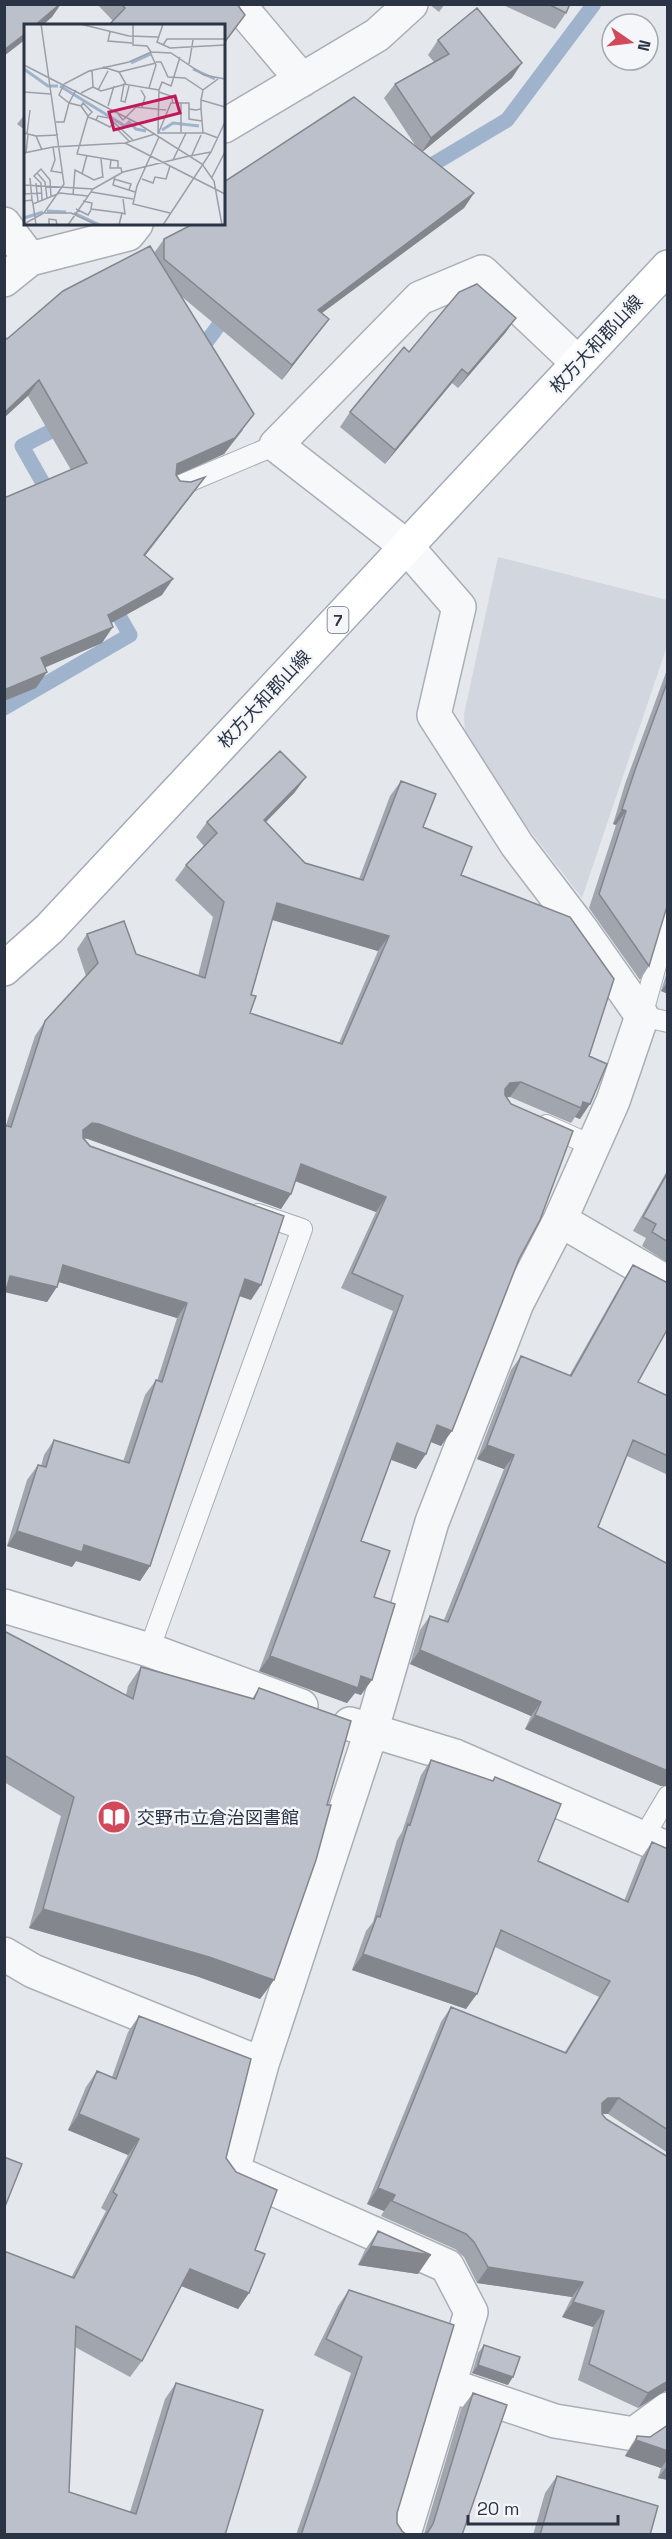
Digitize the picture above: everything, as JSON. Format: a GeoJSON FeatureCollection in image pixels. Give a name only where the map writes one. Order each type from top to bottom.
{"type":"FeatureCollection","features":[{"type":"Feature","properties":{"kind":"main road","name":"枚方大和郡山線"},"geometry":{"type":"LineString","coordinates":[[4,969],[49,929],[668,267]]}},
{"type":"Feature","properties":{"kind":"street"},"geometry":{"type":"LineString","coordinates":[[238,4],[302,80]]}},
{"type":"Feature","properties":{"kind":"street"},"geometry":{"type":"LineString","coordinates":[[225,125],[377,35],[411,4]]}},
{"type":"Feature","properties":{"kind":"street"},"geometry":{"type":"LineString","coordinates":[[4,224],[30,259]]}},
{"type":"Feature","properties":{"kind":"street"},"geometry":{"type":"LineString","coordinates":[[4,280],[30,259],[128,234],[135,225]]}},
{"type":"Feature","properties":{"kind":"street"},"geometry":{"type":"LineString","coordinates":[[404,2535],[471,2312],[447,2266],[233,2171],[262,2064],[371,1732],[432,1522],[517,1303],[560,1220],[613,1101],[655,1019],[581,929],[517,845],[434,715],[459,607],[406,546],[276,446],[420,298],[482,272],[578,363]]}},
{"type":"Feature","properties":{"kind":"street"},"geometry":{"type":"LineString","coordinates":[[560,1220],[668,1283]]}},
{"type":"Feature","properties":{"kind":"street"},"geometry":{"type":"LineString","coordinates":[[4,1606],[149,1650],[371,1732],[455,1756],[655,1844]]}},
{"type":"Feature","properties":{"kind":"street"},"geometry":{"type":"LineString","coordinates":[[4,1954],[33,1971],[262,2064]]}},
{"type":"Feature","properties":{"kind":"street"},"geometry":{"type":"LineString","coordinates":[[449,2385],[555,2421],[634,2434],[668,2409]]}},
{"type":"Feature","properties":{"kind":"lane"},"geometry":{"type":"LineString","coordinates":[[176,487],[276,446]]}},
{"type":"Feature","properties":{"kind":"lane"},"geometry":{"type":"LineString","coordinates":[[655,1019],[668,922]]}},
{"type":"Feature","properties":{"kind":"lane"},"geometry":{"type":"LineString","coordinates":[[528,1118],[593,1146]]}},
{"type":"Feature","properties":{"kind":"lane"},"geometry":{"type":"LineString","coordinates":[[149,1650],[302,1229],[237,1206]]}},
{"type":"Feature","properties":{"kind":"lane"},"geometry":{"type":"LineString","coordinates":[[655,1844],[668,1796]]}},
{"type":"Feature","properties":{"kind":"shaded area"},"geometry":{"type":"Polygon","coordinates":[[[498,557],[667,600],[667,646],[582,898],[466,748],[464,714],[498,557]]]}},
{"type":"Feature","properties":{"kind":"building"},"geometry":{"type":"Polygon","coordinates":[[[4,4],[60,4],[36,24],[24,24],[24,35],[4,50],[4,4]]]}},
{"type":"Feature","properties":{"kind":"building"},"geometry":{"type":"Polygon","coordinates":[[[121,4],[237,4],[245,15],[225,42],[225,24],[110,24],[125,8],[121,4]]]}},
{"type":"Feature","properties":{"kind":"building"},"geometry":{"type":"Polygon","coordinates":[[[548,4],[570,4],[566,13],[548,4]]]}},
{"type":"Feature","properties":{"kind":"building"},"geometry":{"type":"Polygon","coordinates":[[[477,8],[522,63],[431,138],[395,84],[449,54],[438,40],[477,8]]]}},
{"type":"Feature","properties":{"kind":"building"},"geometry":{"type":"Polygon","coordinates":[[[354,97],[474,193],[318,310],[329,319],[292,365],[164,259],[164,239],[191,225],[225,225],[225,181],[354,97]]]}},
{"type":"Feature","properties":{"kind":"building"},"geometry":{"type":"Polygon","coordinates":[[[150,246],[254,414],[235,438],[177,464],[176,475],[180,481],[191,482],[205,477],[144,555],[173,579],[108,615],[113,627],[41,658],[47,672],[4,690],[4,498],[87,463],[39,380],[4,413],[4,336],[7,339],[63,291],[150,246]]]}},
{"type":"Feature","properties":{"kind":"building"},"geometry":{"type":"Polygon","coordinates":[[[477,284],[516,318],[468,374],[462,369],[395,450],[350,412],[404,347],[409,352],[459,292],[477,284]]]}},
{"type":"Feature","properties":{"kind":"building"},"geometry":{"type":"Polygon","coordinates":[[[668,680],[668,903],[649,966],[599,894],[626,811],[622,809],[668,680]]]}},
{"type":"Feature","properties":{"kind":"building"},"geometry":{"type":"Polygon","coordinates":[[[280,751],[306,777],[264,820],[305,863],[363,880],[401,781],[436,794],[423,827],[472,847],[461,875],[570,917],[614,979],[589,1056],[607,1064],[590,1104],[583,1102],[581,1108],[521,1082],[510,1083],[505,1089],[505,1095],[511,1104],[573,1131],[540,1220],[519,1259],[452,1431],[437,1425],[426,1454],[397,1443],[361,1541],[390,1551],[374,1597],[395,1604],[372,1680],[361,1676],[358,1688],[270,1656],[403,1296],[352,1273],[386,1197],[301,1164],[291,1194],[99,1124],[92,1123],[83,1130],[83,1138],[90,1146],[284,1216],[261,1285],[245,1279],[150,1566],[84,1545],[82,1552],[17,1531],[38,1465],[46,1467],[54,1440],[129,1463],[156,1380],[162,1382],[187,1303],[63,1265],[57,1287],[10,1276],[4,1298],[4,1125],[11,1127],[45,1021],[98,963],[87,934],[124,921],[136,954],[205,978],[224,902],[186,865],[217,833],[207,822],[280,751]],[[277,903],[251,995],[256,996],[250,1013],[342,1044],[389,936],[277,903]]]}},
{"type":"Feature","properties":{"kind":"building"},"geometry":{"type":"Polygon","coordinates":[[[668,1172],[668,1242],[652,1232],[656,1224],[643,1217],[668,1172]]]}},
{"type":"Feature","properties":{"kind":"building"},"geometry":{"type":"Polygon","coordinates":[[[633,1265],[668,1283],[668,1328],[638,1382],[668,1396],[668,1456],[633,1440],[598,1527],[668,1564],[668,1771],[535,1715],[541,1702],[420,1650],[430,1616],[448,1622],[514,1455],[487,1445],[521,1356],[571,1376],[633,1265]]]}},
{"type":"Feature","properties":{"kind":"building"},"geometry":{"type":"Polygon","coordinates":[[[4,1631],[133,1699],[141,1667],[254,1699],[259,1688],[351,1721],[327,1805],[331,1805],[316,1860],[274,1980],[209,1957],[43,1909],[74,1797],[4,1755],[4,1631]]]}},
{"type":"Feature","properties":{"kind":"building"},"geometry":{"type":"Polygon","coordinates":[[[431,1760],[493,1781],[495,1777],[561,1804],[538,1861],[628,1902],[652,1842],[668,1849],[668,2130],[619,2098],[608,2098],[602,2103],[602,2114],[606,2119],[668,2157],[668,2381],[648,2393],[589,2364],[604,2311],[573,2302],[583,2282],[488,2267],[474,2242],[466,2234],[392,2201],[395,2195],[378,2188],[451,2007],[566,2053],[610,1981],[501,1930],[477,1994],[363,1954],[377,1916],[380,1917],[408,1824],[410,1825],[431,1760]]]}},
{"type":"Feature","properties":{"kind":"building"},"geometry":{"type":"Polygon","coordinates":[[[139,2016],[251,2059],[226,2158],[236,2172],[277,2190],[255,2250],[265,2254],[249,2293],[190,2269],[142,2361],[76,2326],[69,2492],[136,2514],[176,2383],[263,2410],[225,2535],[4,2535],[4,2251],[74,2278],[117,2195],[113,2192],[139,2139],[79,2114],[97,2071],[116,2079],[139,2016]]]}},
{"type":"Feature","properties":{"kind":"building"},"geometry":{"type":"Polygon","coordinates":[[[4,2157],[22,2164],[4,2209],[4,2157]]]}},
{"type":"Feature","properties":{"kind":"building"},"geometry":{"type":"Polygon","coordinates":[[[378,2231],[431,2255],[371,2246],[378,2231]]]}},
{"type":"Feature","properties":{"kind":"building"},"geometry":{"type":"Polygon","coordinates":[[[349,2290],[454,2325],[397,2513],[397,2523],[407,2535],[301,2535],[362,2357],[326,2339],[349,2290]]]}},
{"type":"Feature","properties":{"kind":"building"},"geometry":{"type":"Polygon","coordinates":[[[484,2345],[520,2357],[513,2377],[478,2365],[484,2345]]]}},
{"type":"Feature","properties":{"kind":"building"},"geometry":{"type":"Polygon","coordinates":[[[473,2393],[507,2405],[462,2535],[423,2535],[433,2524],[473,2393]]]}},
{"type":"Feature","properties":{"kind":"building"},"geometry":{"type":"Polygon","coordinates":[[[668,2425],[668,2451],[636,2440],[637,2436],[650,2437],[668,2425]]]}},
{"type":"Feature","properties":{"kind":"building"},"geometry":{"type":"Polygon","coordinates":[[[557,2476],[658,2506],[650,2535],[540,2535],[557,2476]]]}},
{"type":"Feature","properties":{"kind":"waterway"},"geometry":{"type":"LineString","coordinates":[[420,172],[507,120],[594,4]]}},
{"type":"Feature","properties":{"kind":"waterway"},"geometry":{"type":"LineString","coordinates":[[196,356],[230,310]]}},
{"type":"Feature","properties":{"kind":"waterway"},"geometry":{"type":"LineString","coordinates":[[52,499],[22,446],[67,423]]}},
{"type":"Feature","properties":{"kind":"waterway"},"geometry":{"type":"LineString","coordinates":[[4,708],[130,635],[110,600]]}},
{"type":"Feature","properties":{"kind":"place","name":"交野市立倉治図書館"},"geometry":{"type":"Point","coordinates":[114,1817]}}]}
